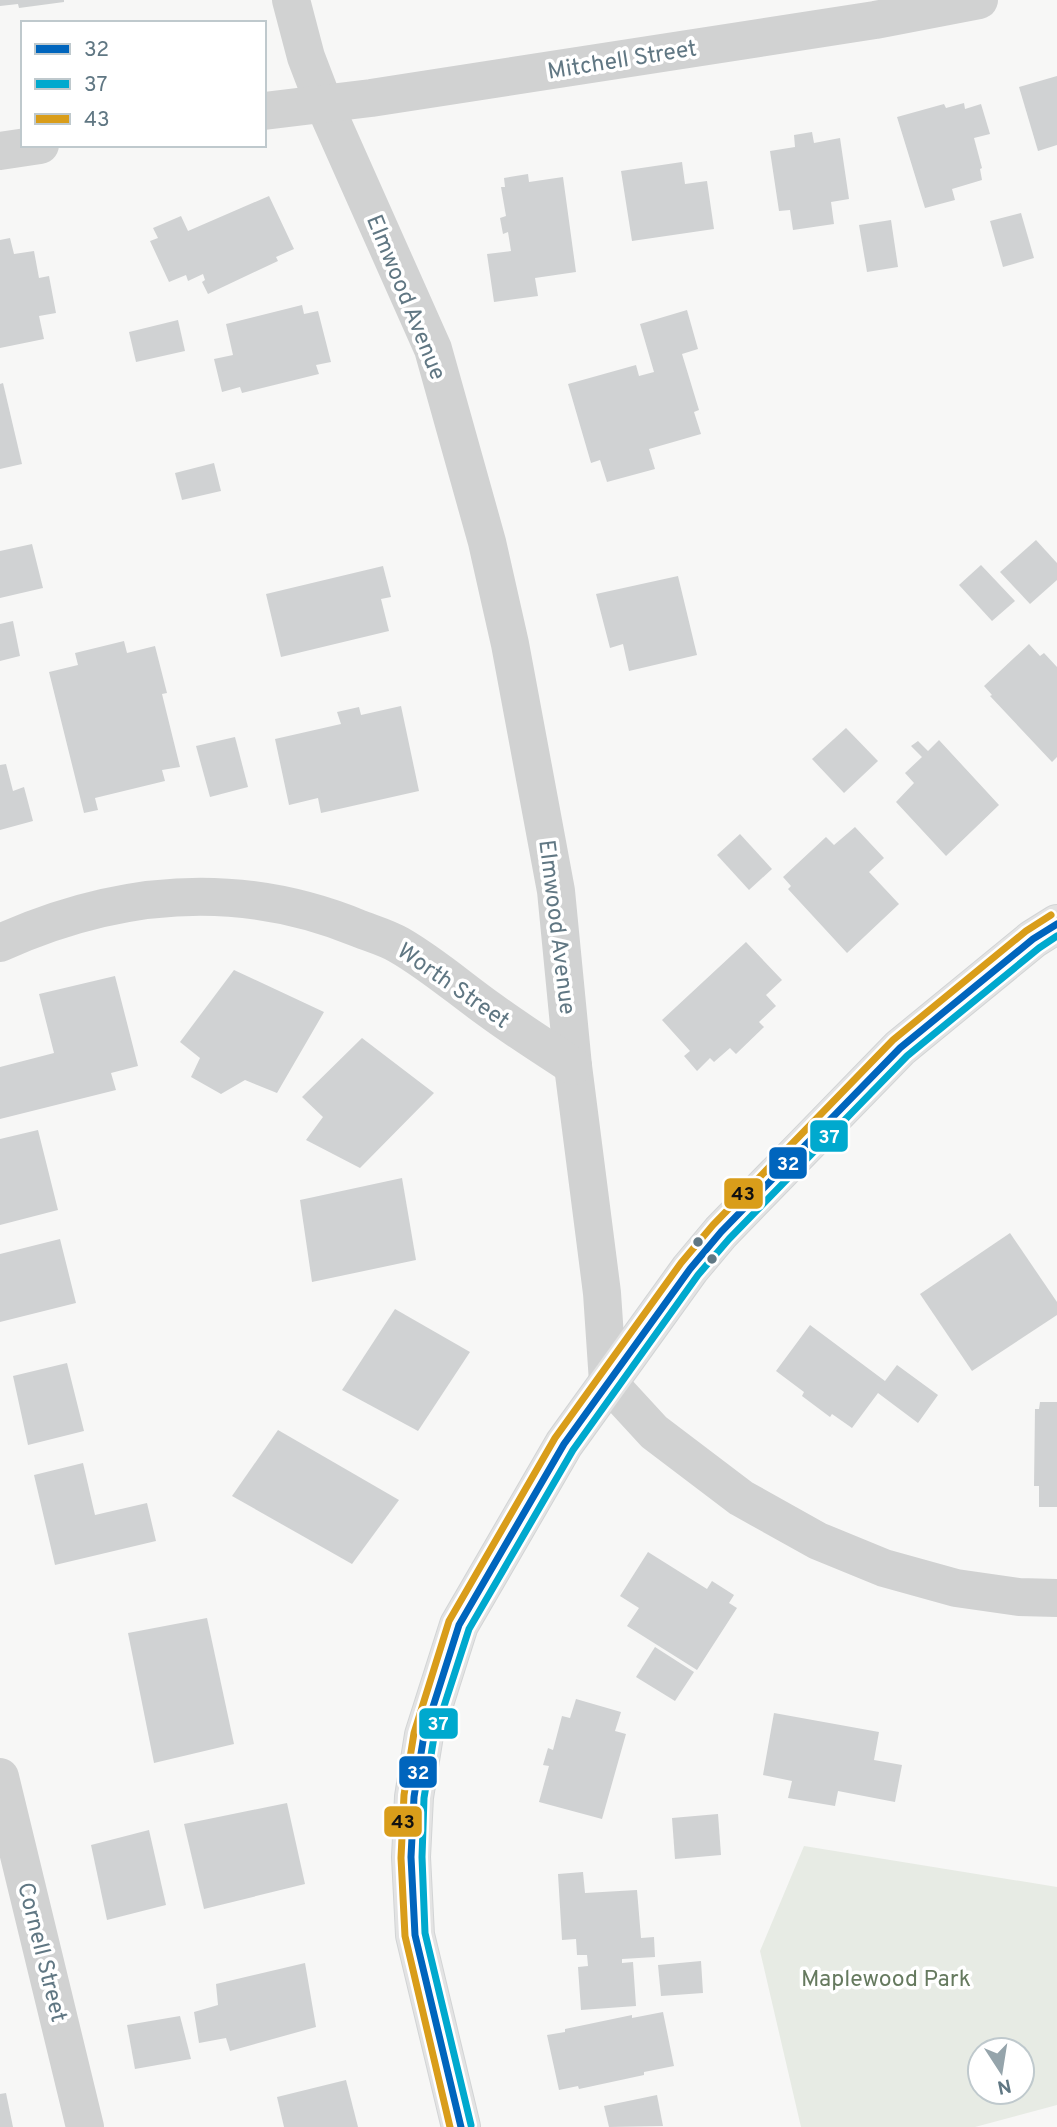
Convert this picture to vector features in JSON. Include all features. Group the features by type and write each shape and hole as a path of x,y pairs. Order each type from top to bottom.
{"main road":[{"path":"461,2127 415,1935 411,1857 414,1797 424,1735 459,1625 564,1444 690,1269 722,1232 900,1048 1033,940 1057,924"}],"street":[{"name":"Elmwood Avenue","path":"290,0 306,57 324,104 433,349 487,541 510,644 556,891 573,1066 602,1293 608,1382"},
{"name":"Mitchell Street","path":"266,111 875,20 979,0"},
{"path":"0,151 27,147"},
{"name":"Worth Street","path":"0,943 65,917 121,903 177,895 240,898 298,907 397,944 441,971 489,1010 573,1066"},
{"path":"608,1382 654,1432 741,1498 818,1541 884,1568 956,1588 1018,1597 1057,1598"},
{"name":"Cornell Street","path":"1,1788 85,2127"}],"green space":[{"name":"Maplewood Park","path":"804,1846 1057,1887 1057,2105 975,2127 801,2127 760,1951"}],"building":[{"path":"0,0 64,2 19,8 18,4 0,6"},
{"path":"1057,76 1057,145 1038,151 1019,87"},
{"path":"964,103 965,109 981,104 990,134 974,138 982,168 982,180 952,189 955,200 925,208 897,117 944,104 946,108"},
{"path":"812,132 814,143 840,138 849,199 831,202 834,224 793,230 790,210 779,211 770,151 795,147 794,135"},
{"path":"682,162 685,184 707,181 714,229 632,241 621,171"},
{"path":"528,174 529,182 563,177 576,272 535,278 538,296 494,302 487,254 511,251 508,232 503,234 500,218 506,216 501,187 505,187 504,178"},
{"path":"269,196 294,249 276,257 278,261 208,294 202,282 205,280 203,274 188,281 186,275 169,282 150,241 158,238 153,228 181,216 188,231"},
{"path":"1021,213 1034,258 1003,267 990,221"},
{"path":"891,220 898,267 867,272 859,225"},
{"path":"10,238 14,254 34,251 39,278 49,276 56,313 39,316 44,339 0,348 0,240"},
{"path":"302,305 304,314 318,311 331,362 316,365 319,374 242,393 240,387 222,392 214,359 233,355 226,324"},
{"path":"687,310 698,349 682,354 699,410 694,412 701,434 649,449 655,469 607,482 600,460 591,463 568,384 636,365 639,376 654,372 640,324"},
{"path":"178,320 185,351 136,362 129,332"},
{"path":"3,383 22,464 0,469 0,384"},
{"path":"214,463 221,491 182,500 175,473"},
{"path":"1036,540 1057,563 1057,580 1030,604 1000,572"},
{"path":"32,544 43,588 0,598 0,551"},
{"path":"981,565 1015,601 992,621 959,585"},
{"path":"383,566 391,597 381,599 389,631 281,657 266,594"},
{"path":"678,576 697,655 629,671 623,644 610,648 596,594"},
{"path":"13,621 20,656 0,661 0,624"},
{"path":"124,641 127,653 155,646 167,693 162,694 180,767 162,770 165,781 95,798 98,810 84,813 49,672 78,665 75,653"},
{"path":"1029,644 1040,656 1044,653 1057,667 1057,757 1052,762 990,696 992,695 984,686"},
{"path":"401,706 419,791 321,813 318,798 289,805 275,739 341,724 337,712 359,707 361,715"},
{"path":"846,728 878,761 844,793 812,759"},
{"path":"235,737 248,787 210,797 196,746"},
{"path":"939,740 999,805 946,856 896,802 914,783 905,773 922,757 911,746 918,741 928,751"},
{"path":"6,764 13,791 24,787 33,821 0,830 0,765"},
{"path":"855,827 884,858 869,872 899,904 847,953 788,889 791,886 783,877 826,837 834,845"},
{"path":"740,834 772,869 749,890 717,855"},
{"path":"746,942 782,980 766,995 776,1006 759,1022 764,1027 736,1054 730,1048 714,1062 710,1058 697,1071 684,1056 690,1051 662,1020"},
{"path":"234,970 324,1012 277,1093 245,1080 221,1094 191,1077 200,1058 180,1042"},
{"path":"115,976 138,1066 111,1073 116,1090 0,1119 0,1067 54,1053 39,994"},
{"path":"362,1038 434,1093 360,1168 306,1140 323,1117 302,1097"},
{"path":"38,1130 58,1210 0,1225 0,1139"},
{"path":"402,1178 416,1260 312,1282 300,1200"},
{"path":"1010,1233 1057,1302 1057,1315 972,1371 920,1294"},
{"path":"60,1239 76,1303 0,1322 0,1254"},
{"path":"395,1309 470,1352 418,1431 342,1390"},
{"path":"810,1325 885,1381 897,1365 938,1395 918,1423 878,1393 852,1428 832,1414 830,1417 802,1396 804,1392 776,1371"},
{"path":"67,1363 84,1431 28,1445 13,1376"},
{"path":"1040,1402 1057,1402 1057,1507 1039,1507 1039,1486 1034,1486 1035,1409 1039,1409"},
{"path":"278,1430 399,1500 352,1564 232,1496"},
{"path":"83,1463 95,1515 147,1503 156,1541 55,1565 34,1475"},
{"path":"648,1552 707,1589 712,1581 734,1595 729,1603 737,1608 697,1670 627,1626 639,1608 620,1596"},
{"path":"207,1618 234,1744 154,1763 128,1633"},
{"path":"655,1647 694,1672 675,1701 636,1677"},
{"path":"576,1699 621,1712 615,1731 626,1734 602,1819 539,1802 549,1766 543,1765 548,1748 553,1750 562,1716 570,1718"},
{"path":"774,1713 879,1732 874,1760 902,1765 895,1802 838,1791 835,1806 788,1798 792,1781 763,1775"},
{"path":"287,1803 305,1884 204,1909 184,1824"},
{"path":"718,1814 721,1855 675,1859 672,1818"},
{"path":"149,1830 166,1905 107,1920 91,1845"},
{"path":"583,1872 585,1893 637,1890 641,1938 654,1937 655,1957 622,1959 622,1963 633,1962 636,2006 581,2010 578,1967 588,1966 587,1955 577,1955 576,1939 562,1940 558,1874"},
{"path":"701,1961 703,1993 661,1996 658,1965"},
{"path":"305,1963 316,2027 230,2051 226,2038 199,2043 194,2012 218,2005 216,1984"},
{"path":"663,2012 674,2066 579,2089 578,2086 559,2090 547,2035 632,2015 632,2018"},
{"path":"180,2016 191,2059 135,2069 127,2025"},
{"path":"346,2080 358,2127 284,2127 277,2097"},
{"path":"6,2093 13,2127 0,2127 0,2094"},
{"path":"657,2095 663,2126 609,2127 604,2106"}],"transit line":[{"name":"43","path":"450,2127 405,1936 401,1858 404,1795 414,1733 449,1621 555,1438 681,1263 713,1225 893,1040 1026,931 1051,915"},
{"name":"32","path":"461,2127 415,1935 411,1857 414,1797 424,1735 459,1625 564,1444 690,1269 721,1232 900,1048 1033,939 1057,924"},
{"name":"37","path":"471,2125 425,1933 422,1857 424,1798 434,1737 469,1629 573,1450 698,1275 729,1239 907,1056 1057,936"}]}
